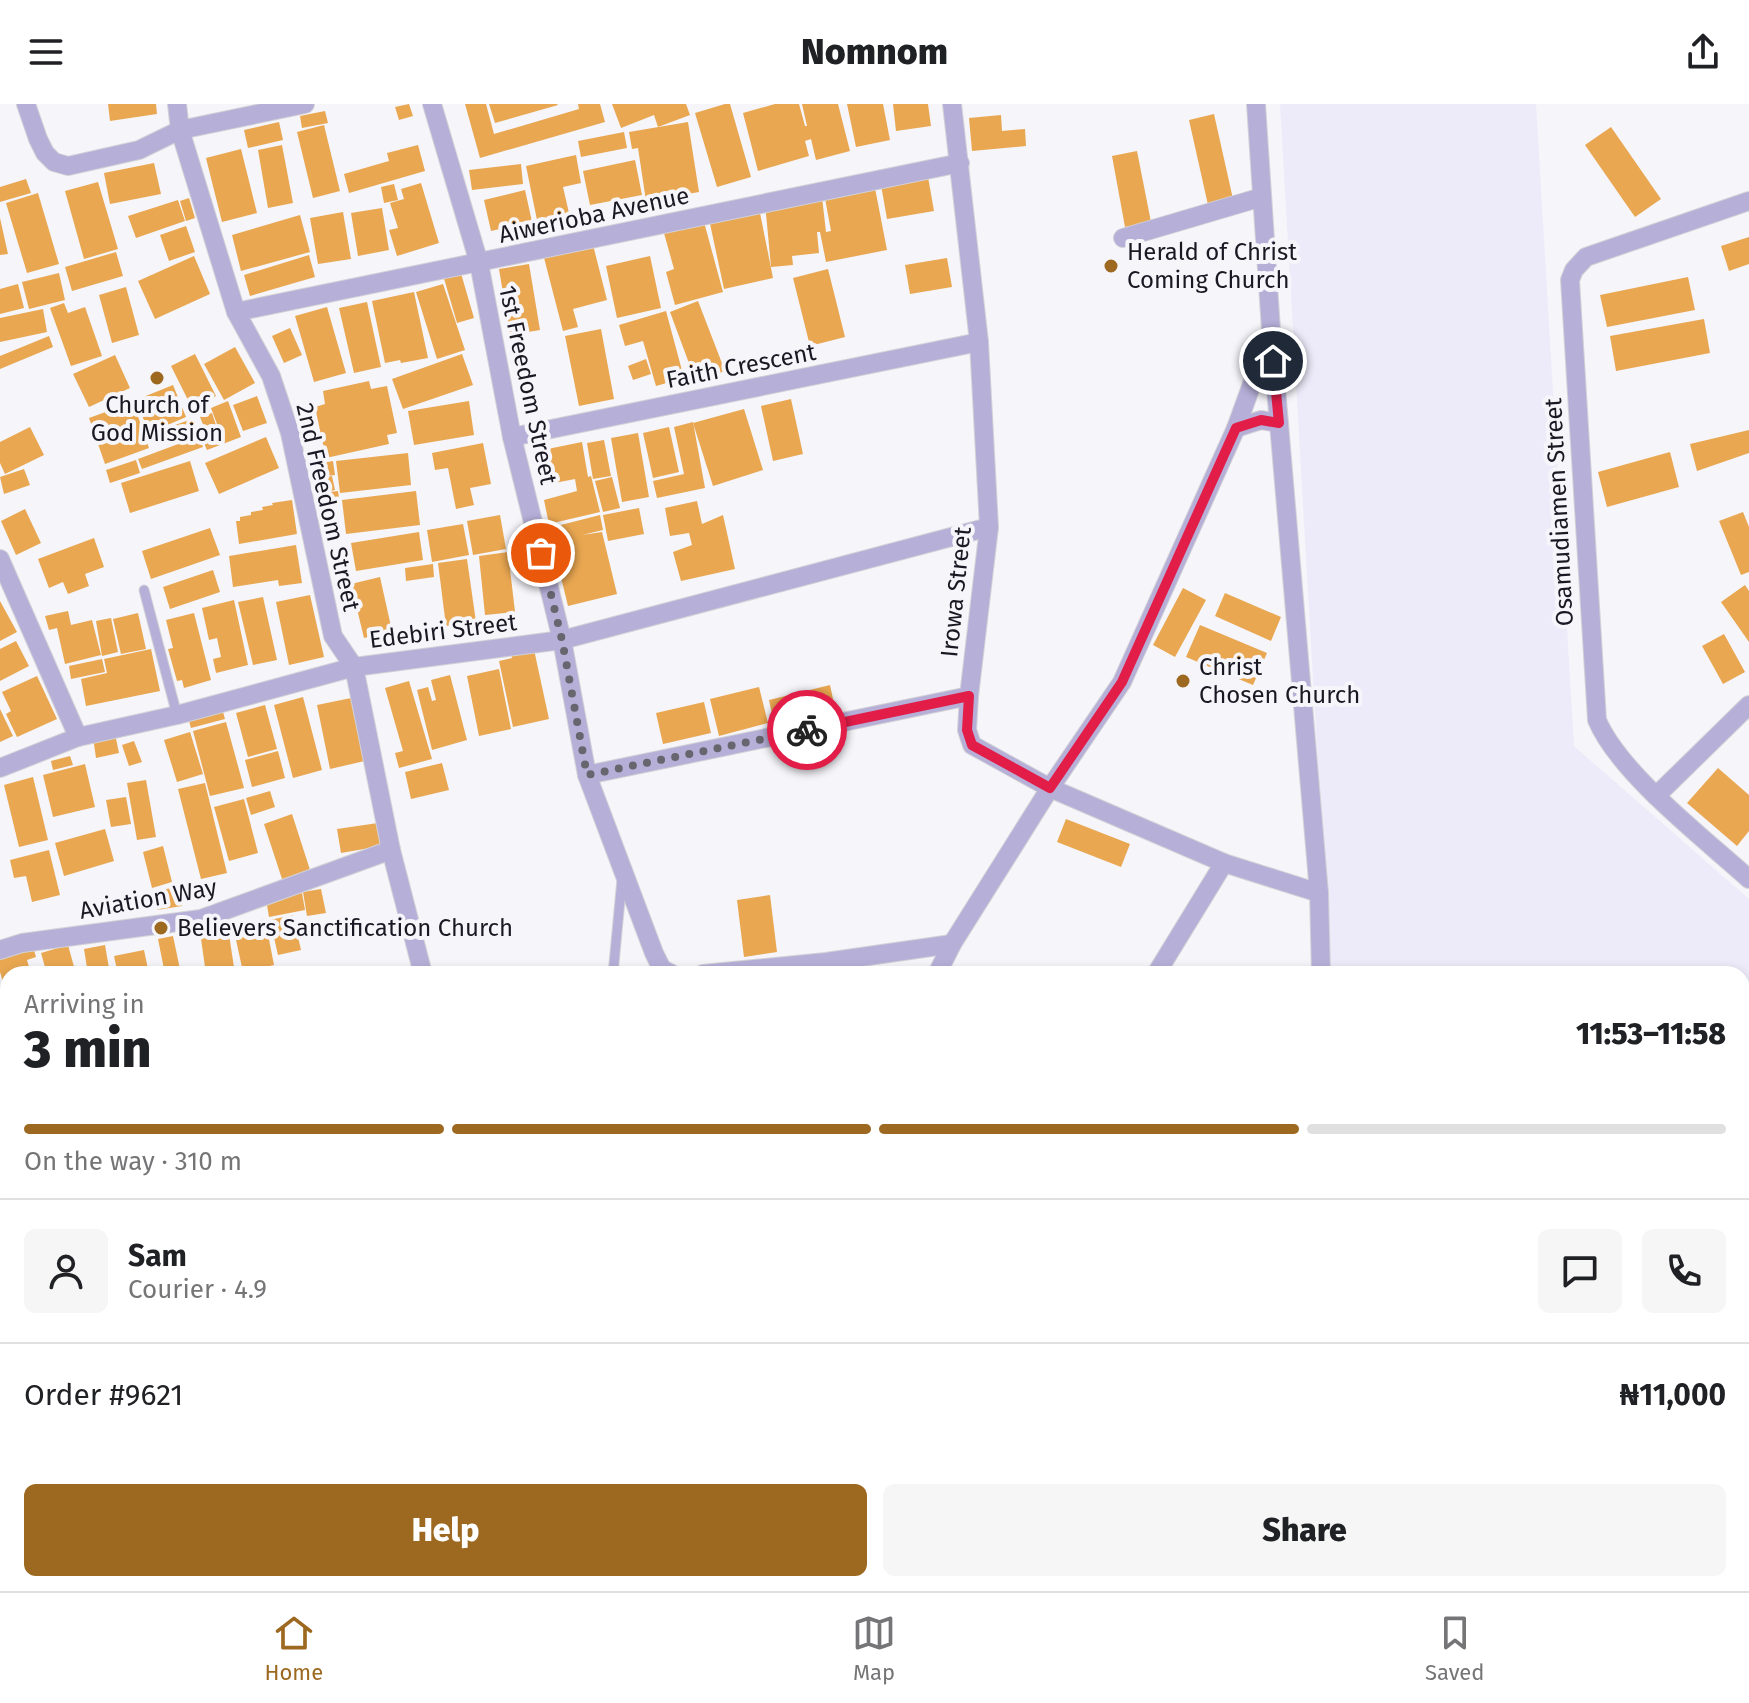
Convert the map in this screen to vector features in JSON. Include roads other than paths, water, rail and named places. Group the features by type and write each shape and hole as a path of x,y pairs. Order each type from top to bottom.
{"street":[{"path":"26,104 45,153 54,162 68,166 139,150 180,130 305,104"},
{"name":"2nd Freedom Street","path":"177,104 180,130 236,312 271,376 290,433 333,636 354,667 391,850 421,966"},
{"name":"1st Freedom Street","path":"432,104 479,263 512,437 562,640 587,775 660,966"},
{"name":"Irowa Street","path":"952,104 979,342 989,527 967,730 972,745 1050,788"},
{"path":"1256,104 1271,330 1319,893 1321,966"},
{"name":"Aiwerioba Avenue","path":"236,312 960,163"},
{"path":"1123,238 1262,197"},
{"name":"Osamudiamen Street","path":"1749,201 1586,257 1574,270 1570,280 1594,704 1604,738 1656,796 1749,879"},
{"path":"941,966 1050,788 1122,682 1236,428 1271,330"},
{"name":"Faith Crescent","path":"512,437 979,342"},
{"path":"1236,428 1261,420 1279,423"},
{"name":"Edebiri Street","path":"0,768 78,737 177,715 354,667 562,640 989,527"},
{"path":"0,559 78,737"},
{"path":"587,775 969,696"},
{"path":"1656,796 1749,705"},
{"path":"1050,788 1224,863 1319,893"},
{"name":"Aviation Way","path":"0,950 22,943 201,919 391,850"},
{"path":"1161,966 1224,863"},
{"path":"785,966 952,944"}],"lane":[{"path":"144,590 177,715"},
{"path":"614,966 623,871"}],"place":[{"name":"Herald of Christ Coming Church","path":"1111,266"},
{"name":"Church of God Mission","path":"157,378"},
{"name":"Christ Chosen Church","path":"1183,681"},
{"name":"Believers Sanctification Church","path":"161,928"}]}
